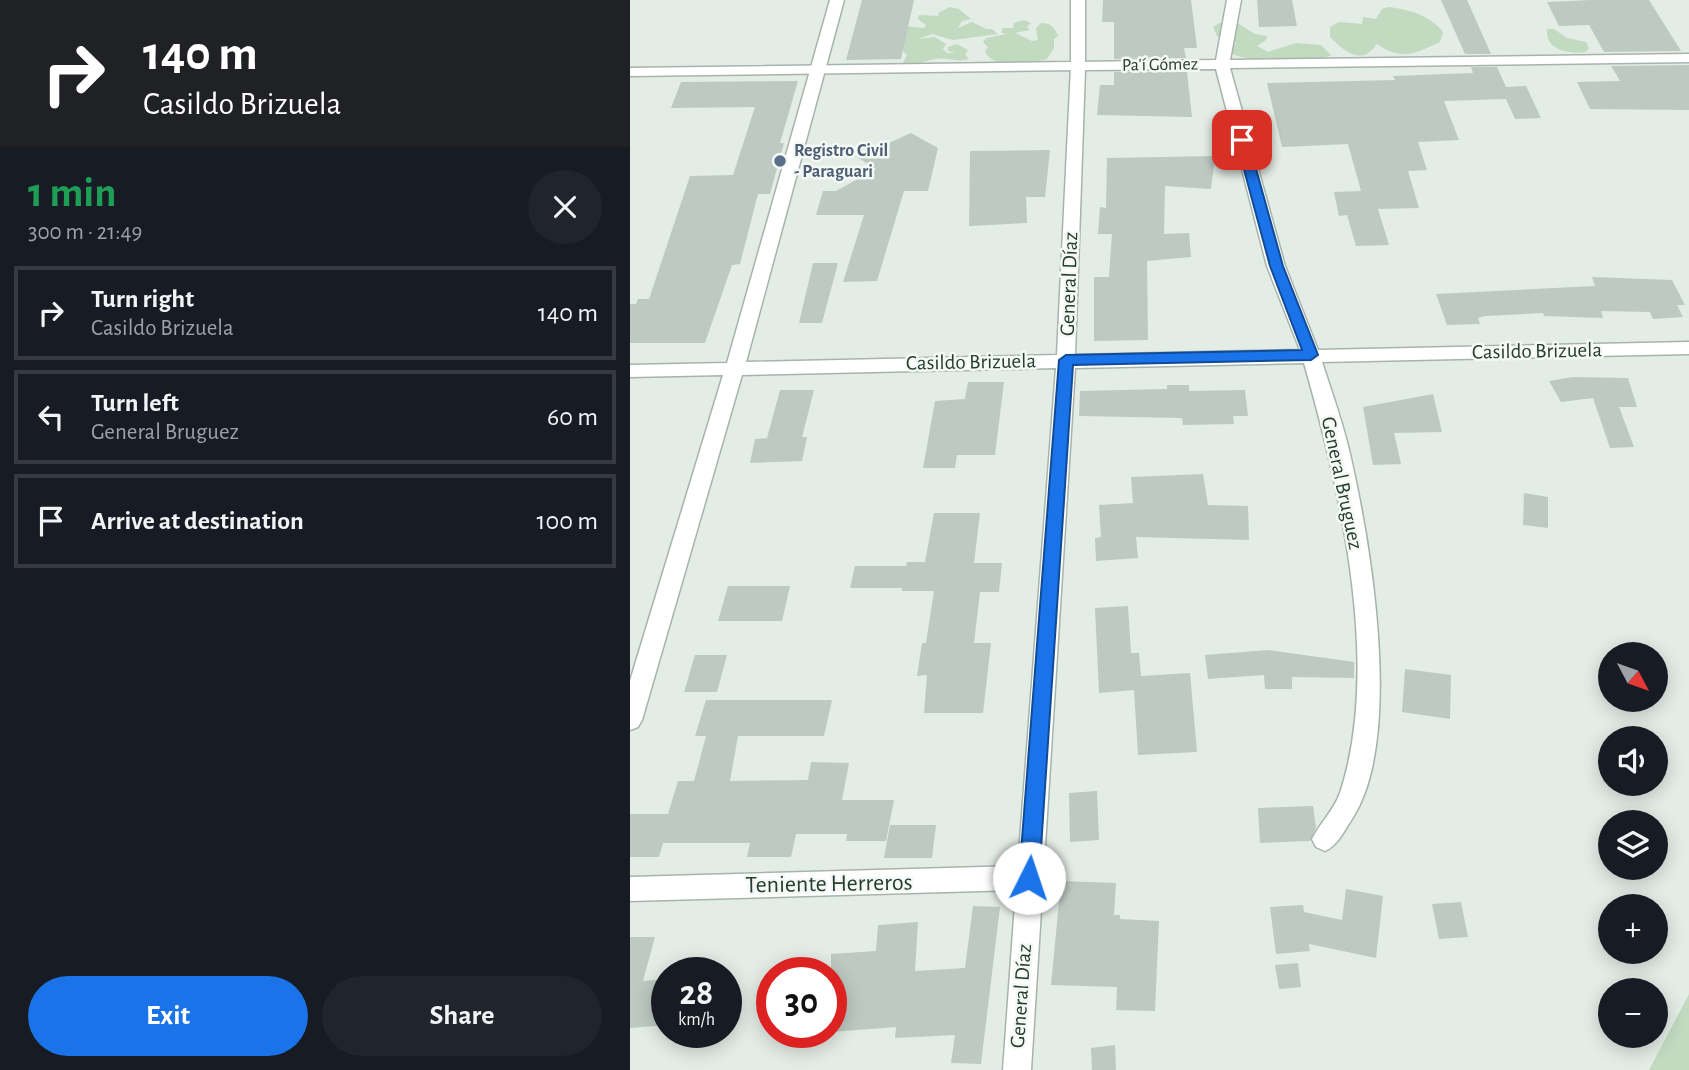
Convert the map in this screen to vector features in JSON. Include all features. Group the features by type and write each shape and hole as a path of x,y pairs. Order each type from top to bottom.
{"street":[{"path":"630,720 735,368 838,0"},
{"name":"General Díaz","path":"1017,1070 1066,360 1079,66 1078,0"},
{"name":"General Bruguez","path":"1234,0 1222,64 1276,266 1311,355 1340,453 1362,592 1369,656 1367,719 1358,771 1350,802 1325,839"},
{"name":"Pa'í Gómez","path":"630,72 1689,58"},
{"name":"Casildo Brizuela","path":"630,371 1689,348"},
{"name":"Teniente Herreros","path":"630,889 1029,878"}],"green space":[{"path":"950,7 959,9 971,19 962,21 958,28 972,22 998,34 953,40 932,34 918,39 935,37 946,44 943,49 947,53 956,53 948,51 948,47 957,44 968,50 965,55 969,59 936,59 916,65 903,63 907,55 903,51 904,26 924,28 926,25 918,19 919,15 939,16 938,13"},
{"path":"1389,7 1411,12 1438,26 1443,32 1440,42 1408,54 1394,53 1377,44 1368,53 1358,55 1347,51 1330,37 1330,27 1339,22 1362,24 1363,17 1376,19 1382,9"},
{"path":"1024,20 1031,23 1027,27 1030,30 1015,33 1032,41 1038,40 1036,28 1041,23 1050,25 1055,30 1058,36 1054,39 1054,48 1047,59 1012,64 989,57 985,51 988,47 983,42 986,38 1007,34 1002,33 1002,28 1013,28 1014,23"},
{"path":"1219,23 1239,24 1255,34 1267,36 1266,40 1257,46 1268,52 1296,43 1321,45 1331,55 1296,61 1237,56 1230,52 1236,42 1217,36 1213,27"},
{"path":"1547,29 1554,29 1567,38 1586,42 1589,48 1586,52 1560,50 1550,42"},
{"path":"1689,994 1689,1070 1649,1070 1661,1048 1668,1048 1668,1034"}],"building":[{"path":"862,0 914,0 901,59 846,60"},
{"path":"1103,0 1191,0 1197,48 1184,48 1186,58 1114,59 1114,22 1102,22"},
{"path":"1257,0 1292,0 1297,26 1259,27"},
{"path":"1441,0 1467,0 1491,54 1465,54"},
{"path":"1649,0 1681,51 1604,52 1589,25 1559,26 1547,2"},
{"path":"1689,65 1689,110 1590,109 1577,82 1620,81 1611,66"},
{"path":"1471,67 1497,67 1506,87 1526,86 1541,118 1515,119 1506,99 1444,101 1459,140 1418,142 1427,170 1408,171 1419,208 1378,209 1389,245 1356,246 1347,215 1339,216 1334,192 1361,191 1348,144 1282,147 1267,83 1395,80 1393,76 1473,73"},
{"path":"1114,72 1187,72 1192,117 1097,115 1100,85 1114,85"},
{"path":"798,81 780,143 784,143 770,194 758,194 740,264 732,265 705,343 630,343 630,304 636,304 638,299 649,299 690,176 733,175 755,107 671,108 681,82"},
{"path":"911,133 938,148 928,191 904,191 877,281 843,282 864,215 816,215 823,191 836,191 876,169 857,157"},
{"path":"1050,150 1045,197 1026,197 1027,223 969,226 970,151"},
{"path":"1215,156 1211,189 1165,186 1164,234 1189,233 1191,257 1147,261 1148,340 1094,341 1094,277 1109,277 1112,234 1098,234 1100,207 1106,208 1107,158"},
{"path":"813,263 838,263 822,323 799,323"},
{"path":"1592,277 1672,280 1685,305 1677,305 1683,317 1653,319 1650,312 1601,311 1603,318 1544,316 1543,313 1485,316 1478,318 1480,324 1447,325 1436,294 1595,286"},
{"path":"1573,377 1628,378 1637,407 1619,407 1634,447 1610,448 1593,398 1561,402 1549,381"},
{"path":"968,382 1004,382 995,455 957,455 955,468 923,468 935,401 965,399"},
{"path":"1167,385 1189,385 1189,391 1245,390 1248,416 1233,416 1234,424 1183,425 1182,418 1079,416 1080,391 1167,389"},
{"path":"780,390 814,390 802,437 807,437 802,461 750,463 755,439 767,438"},
{"path":"1433,394 1442,432 1394,433 1401,464 1373,465 1363,407"},
{"path":"1203,474 1208,505 1248,506 1249,540 1136,537 1138,558 1096,561 1095,538 1101,537 1099,505 1133,503 1131,477"},
{"path":"1524,493 1548,497 1548,528 1523,525"},
{"path":"934,513 980,513 974,563 1002,563 999,592 980,592 974,643 991,643 983,713 924,713 927,675 917,676 922,643 926,643 934,591 850,588 855,566 906,566 907,562 925,562"},
{"path":"728,586 790,586 782,621 718,621"},
{"path":"1128,606 1131,653 1139,653 1141,676 1190,673 1197,752 1138,755 1134,690 1099,693 1095,608"},
{"path":"1268,650 1354,662 1354,678 1292,677 1292,689 1265,689 1264,675 1208,679 1205,655"},
{"path":"695,655 727,655 717,692 684,692"},
{"path":"1405,669 1451,675 1450,719 1402,712"},
{"path":"706,700 832,700 824,736 738,736 730,781 808,780 811,762 849,763 842,800 894,800 886,841 846,841 847,834 796,834 791,857 747,857 750,843 663,843 659,857 630,857 630,814 668,814 678,781 694,781 706,736 695,736"},
{"path":"1097,791 1099,840 1070,842 1069,793"},
{"path":"1313,806 1316,828 1310,841 1260,843 1258,808"},
{"path":"890,825 936,825 932,858 884,858"},
{"path":"1061,881 1116,883 1114,915 1120,915 1120,919 1159,921 1155,1011 1116,1010 1117,987 1051,985"},
{"path":"1346,889 1383,896 1376,958 1309,944 1310,951 1276,954 1270,907 1303,905 1304,912 1342,920"},
{"path":"1461,902 1468,937 1439,939 1432,904"},
{"path":"973,906 1000,907 981,1064 951,1063 955,1035 895,1038 896,1027 847,1031 847,957 831,957 831,954 876,951 878,925 918,922 915,971 965,968"},
{"path":"630,937 655,937 643,981 651,980 651,1026 630,1028"},
{"path":"1298,963 1301,987 1279,989 1275,965"},
{"path":"1115,1045 1116,1070 1092,1070 1091,1048"}],"place":[{"name":"Registro Civil - Paraguari","path":"780,161"}],"route":[{"path":"1029,878 1066,360 1311,355 1276,266 1242,140"}]}
